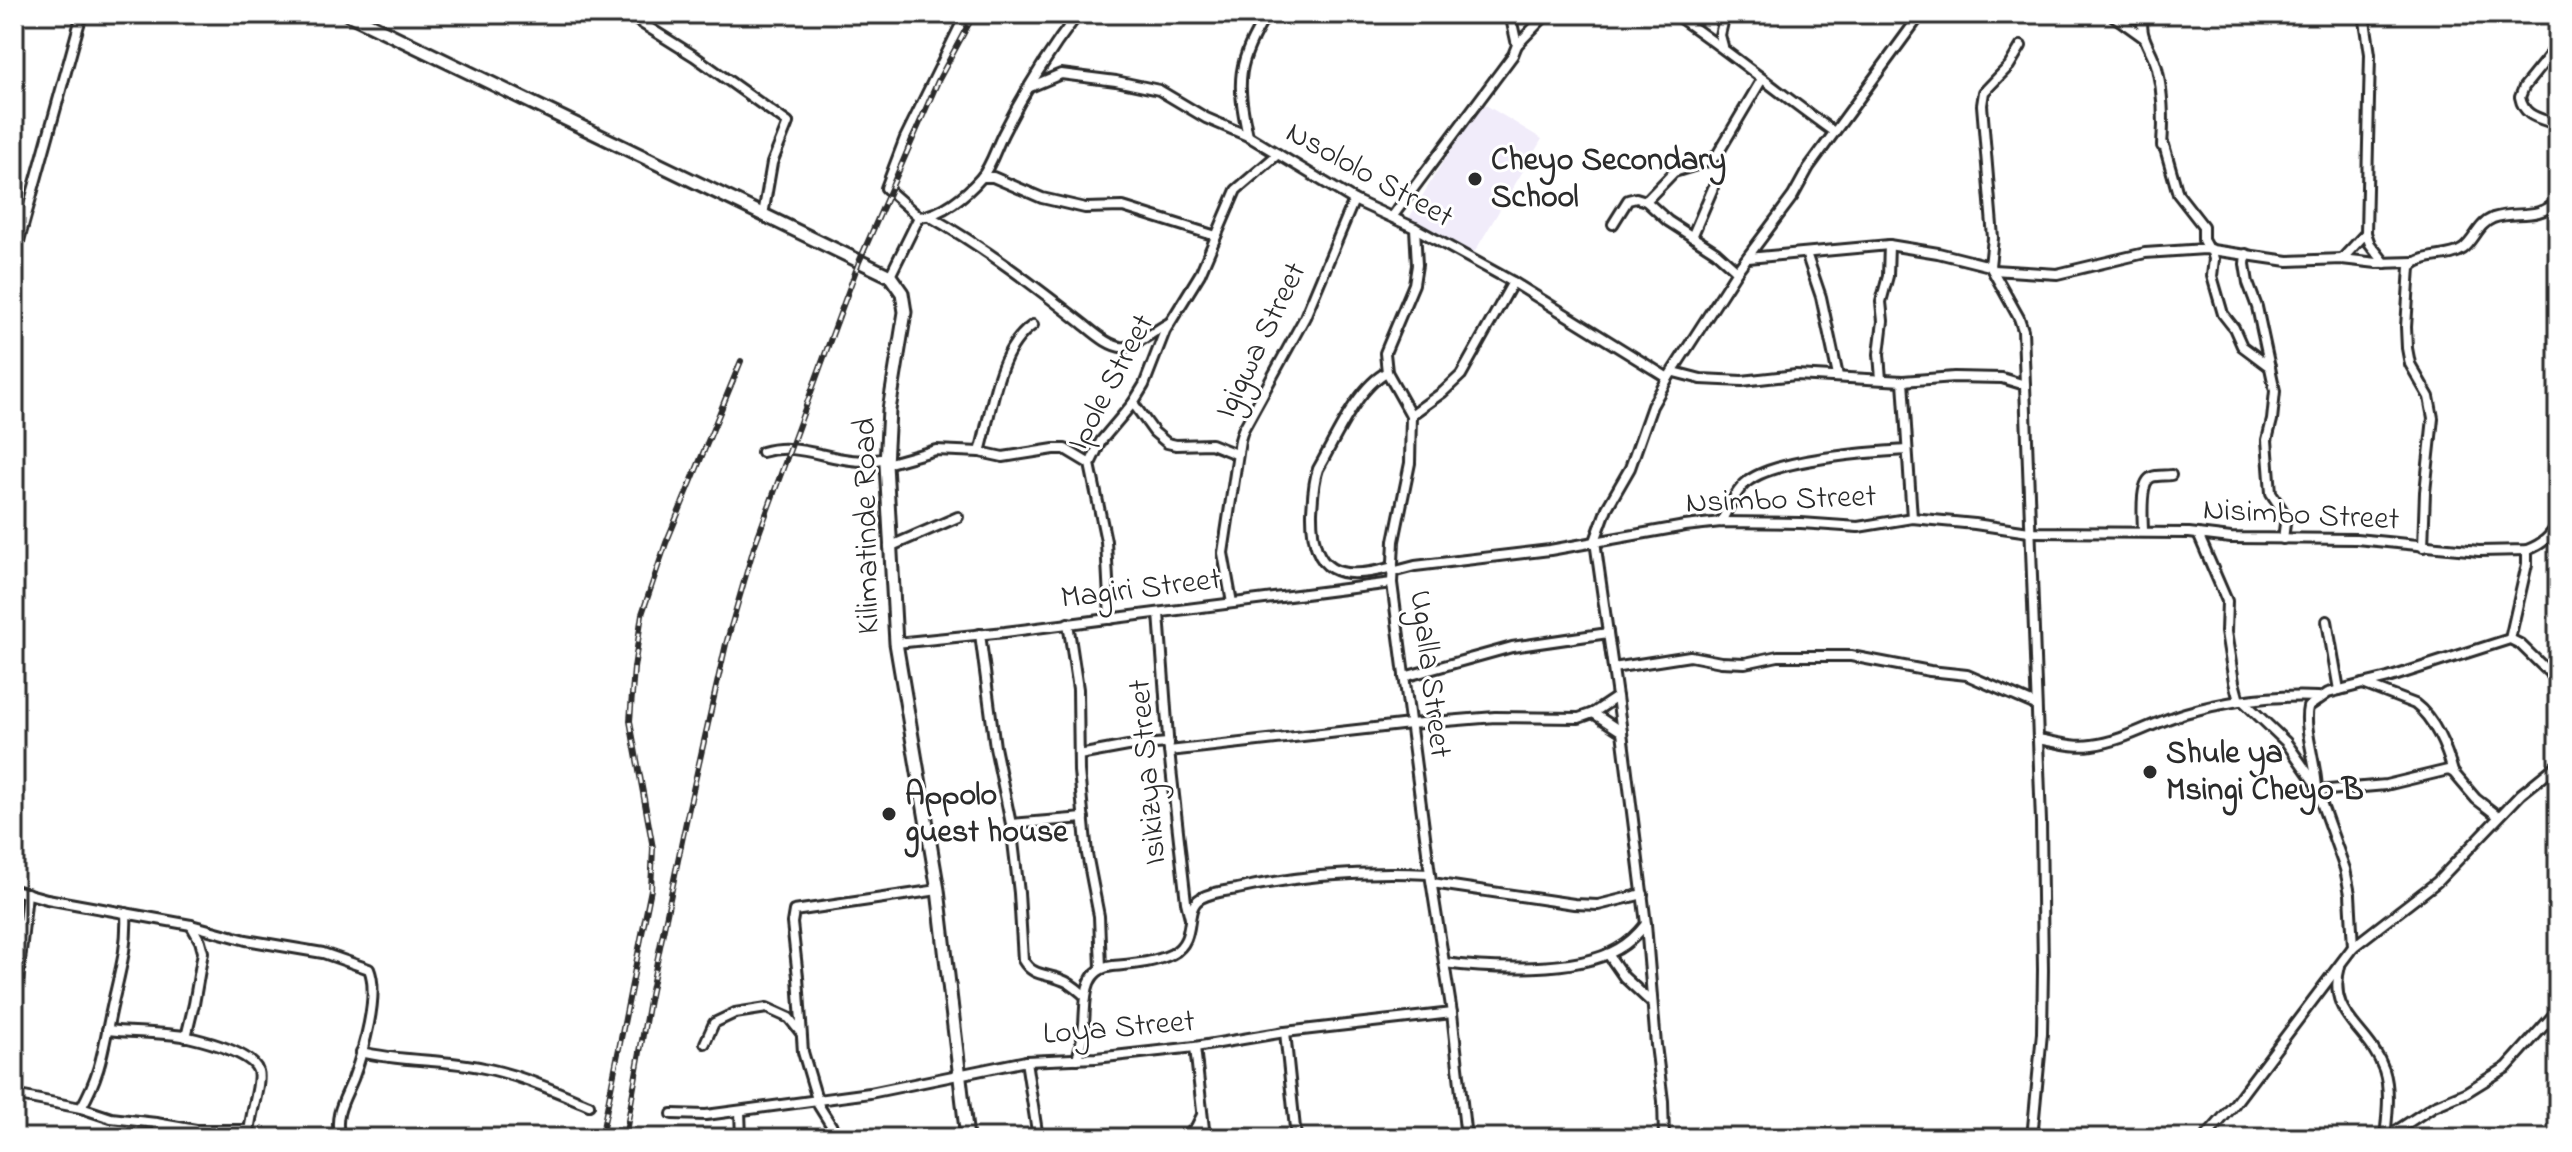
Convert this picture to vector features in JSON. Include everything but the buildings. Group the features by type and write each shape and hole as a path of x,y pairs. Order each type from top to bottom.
{"main road":[{"path":"348,14 890,276"},
{"name":"Kilimatinde Road","path":"890,276 902,293 905,312 889,410 886,461 896,643 938,890 967,1138"}],"street":[{"path":"14,259 82,14"},
{"path":"627,14 694,56 788,123 772,163 763,215"},
{"path":"890,276 924,216 957,200 982,177 1044,61 1078,14"},
{"path":"1248,136 1240,71 1252,38 1267,14"},
{"path":"1510,14 1517,45"},
{"path":"1392,217 1504,69 1517,45 1547,14"},
{"path":"1674,14 1723,47 1834,132"},
{"path":"1723,47 1720,35 1725,14"},
{"path":"1664,1138 1643,894 1595,541 1607,508 1630,468 1652,406 1671,375 1737,271 1793,196 1809,167 1921,14"},
{"path":"2111,14 2143,38"},
{"path":"2144,14 2141,25 2143,38 2157,67 2163,146 2178,194 2203,226 2203,240 2214,259 2212,276 2223,314 2242,346 2270,367"},
{"path":"2364,14 2370,54 2366,233 2370,244 2385,263"},
{"path":"963,17 905,138 886,188 924,216 973,241 1004,262 1097,335 1116,346 1125,347 1170,322"},
{"path":"2558,45 2524,87 2520,97 2527,112 2558,125"},
{"path":"2021,46 2009,66 1984,92 1982,105 1993,238 1991,268 2023,330 2038,739 2043,986 2032,1138"},
{"name":"Nsololo Street","path":"1030,87 1061,74 1159,90 1206,118 1248,136 1354,200 1415,228 1513,282 1671,375"},
{"path":"1646,201 1674,172 1709,161 1717,155 1762,79"},
{"name":"Ipole Street","path":"1110,619 1106,541 1090,464 1101,441 1144,385 1157,349 1200,274 1236,190 1278,154"},
{"path":"982,177 993,177 1042,198 1085,208 1123,207 1216,236"},
{"path":"1692,237 1713,188"},
{"path":"1613,224 1632,197 1646,201 1668,221 1716,252 1737,271"},
{"name":"Igigwa Street","path":"1232,603 1223,553 1236,454 1243,430 1305,317 1354,200"},
{"path":"1748,258 1889,245 1938,253 1991,268 2057,274 2145,253 2209,249 2288,261 2342,259 2415,262 2460,251 2489,220 2504,215 2524,216 2544,211 2558,201"},
{"path":"1415,228 1417,265 1414,284 1385,353 1387,372 1411,415 1461,375 1513,282"},
{"path":"2342,259 2366,233"},
{"path":"1881,379 1881,302 1888,276 1889,245"},
{"path":"1806,253 1821,297 1838,376"},
{"path":"2246,254 2248,283 2257,307 2275,391 2267,440 2271,493 2286,516 2283,539"},
{"path":"2415,262 2410,267 2409,275 2407,348 2410,364 2429,397 2433,418 2423,547"},
{"path":"980,452 999,376 1016,340 1033,325"},
{"name":"Nsimbo Street","path":"1387,372 1366,388 1314,480 1312,532 1318,553 1333,570 1340,573 1360,575 1550,550 1721,522 1867,527 1912,518 2029,532"},
{"path":"1671,375 1742,381 1796,375 1903,381 2002,378 2025,385"},
{"path":"1903,381 1912,518"},
{"path":"1133,403 1154,432 1167,443 1211,444 1236,454"},
{"name":"Ugalla Street","path":"1411,415 1410,463 1398,515 1392,583 1452,1013 1466,1138"},
{"path":"762,452 792,448 853,462 886,461 936,450 980,452 1003,457 1065,449 1090,464"},
{"path":"1721,522 1745,483 1759,474 1844,456 1907,450"},
{"path":"2143,532 2145,483 2153,476 2171,475"},
{"path":"889,547 958,517"},
{"path":"2545,542 2558,523"},
{"name":"Nisimbo Street","path":"2029,532 2143,532 2356,539 2479,551 2527,550 2558,540"},
{"path":"2198,534 2227,601 2227,642 2241,701 2286,742 2317,789"},
{"path":"2510,639 2527,564 2527,550"},
{"name":"Magiri Street","path":"896,643 1392,583"},
{"name":"Isikizya Street","path":"1159,613 1169,747 1191,925"},
{"path":"2327,621 2339,690"},
{"path":"1068,623 1078,689 1084,818 1087,854 1099,916 1101,968 1084,995 1084,1025 1077,1059"},
{"path":"1404,677 1536,642 1608,633"},
{"path":"980,634 995,747 1011,824 1023,960 1028,969 1065,981 1084,995"},
{"path":"2038,739 2090,746 2186,713 2241,701 2319,697 2510,639 2520,644 2558,681"},
{"path":"1613,668 1690,656 1745,663 1778,656 1851,656 1967,675 2036,705"},
{"path":"2363,684 2422,709 2449,758 2453,772 2476,799 2498,816"},
{"path":"1079,755 1128,746 1169,747 1495,717 1579,718 1617,697"},
{"path":"2319,697 2308,707 2307,713 2317,789 2345,869 2350,894 2353,947"},
{"path":"1593,713 1622,732"},
{"path":"2205,1138 2233,1106 2353,947 2437,882 2498,816 2557,767"},
{"path":"2317,789 2386,785 2448,770 2453,772"},
{"path":"1011,824 1084,818"},
{"path":"1101,968 1147,963 1172,953 1188,939 1193,906 1201,898 1262,883 1381,872 1431,879 1484,892 1511,893 1574,904 1598,905 1643,894"},
{"path":"14,890 47,899 191,925 246,940 338,956 369,969 374,989 355,1076 338,1117 340,1138"},
{"path":"839,1138 819,1106 803,1052 792,923 794,911 938,890"},
{"path":"14,1021 27,893"},
{"path":"81,1108 95,1083 126,948 126,913"},
{"path":"1444,963 1511,968 1568,963 1608,954 1627,944 1646,924"},
{"path":"186,1037 203,952 191,925"},
{"path":"1608,954 1624,977 1652,1003"},
{"path":"2341,962 2337,980 2340,1006 2371,1046 2384,1070 2387,1092 2385,1138 2434,1106 2465,1093 2507,1067 2558,1010"},
{"path":"705,1043 714,1023 735,1013 767,1008 789,1018 802,1034"},
{"name":"Loya Street","path":"672,1114 689,1116 740,1111 870,1093 1026,1061 1195,1047 1285,1032 1452,1013"},
{"path":"14,1095 81,1108 111,1118 249,1134 260,1074 245,1056 186,1037 107,1030"},
{"path":"1285,1032 1296,1138"},
{"path":"1195,1047 1205,1138"},
{"path":"361,1052 391,1059 485,1068 589,1105"},
{"path":"1026,1061 1038,1138"},
{"path":"740,1111 741,1138"},
{"path":"1185,1138 1196,1127 1202,1114"},
{"path":"156,1123 162,1138"}],"shaded area":[{"name":"Cheyo Secondary School","path":"1479,101 1542,139 1471,258 1408,220"}],"railway":[{"path":"625,1138 649,1000 688,812 726,644 754,547 859,262 938,81 974,14"},
{"path":"601,1138 651,889 653,848 630,721 642,614 666,543 741,361"}],"place":[{"name":"Cheyo Secondary School","path":"1475,179"},
{"name":"Shule ya Msingi Cheyo B","path":"2150,772"},
{"name":"Appolo guest house","path":"889,814"}]}
